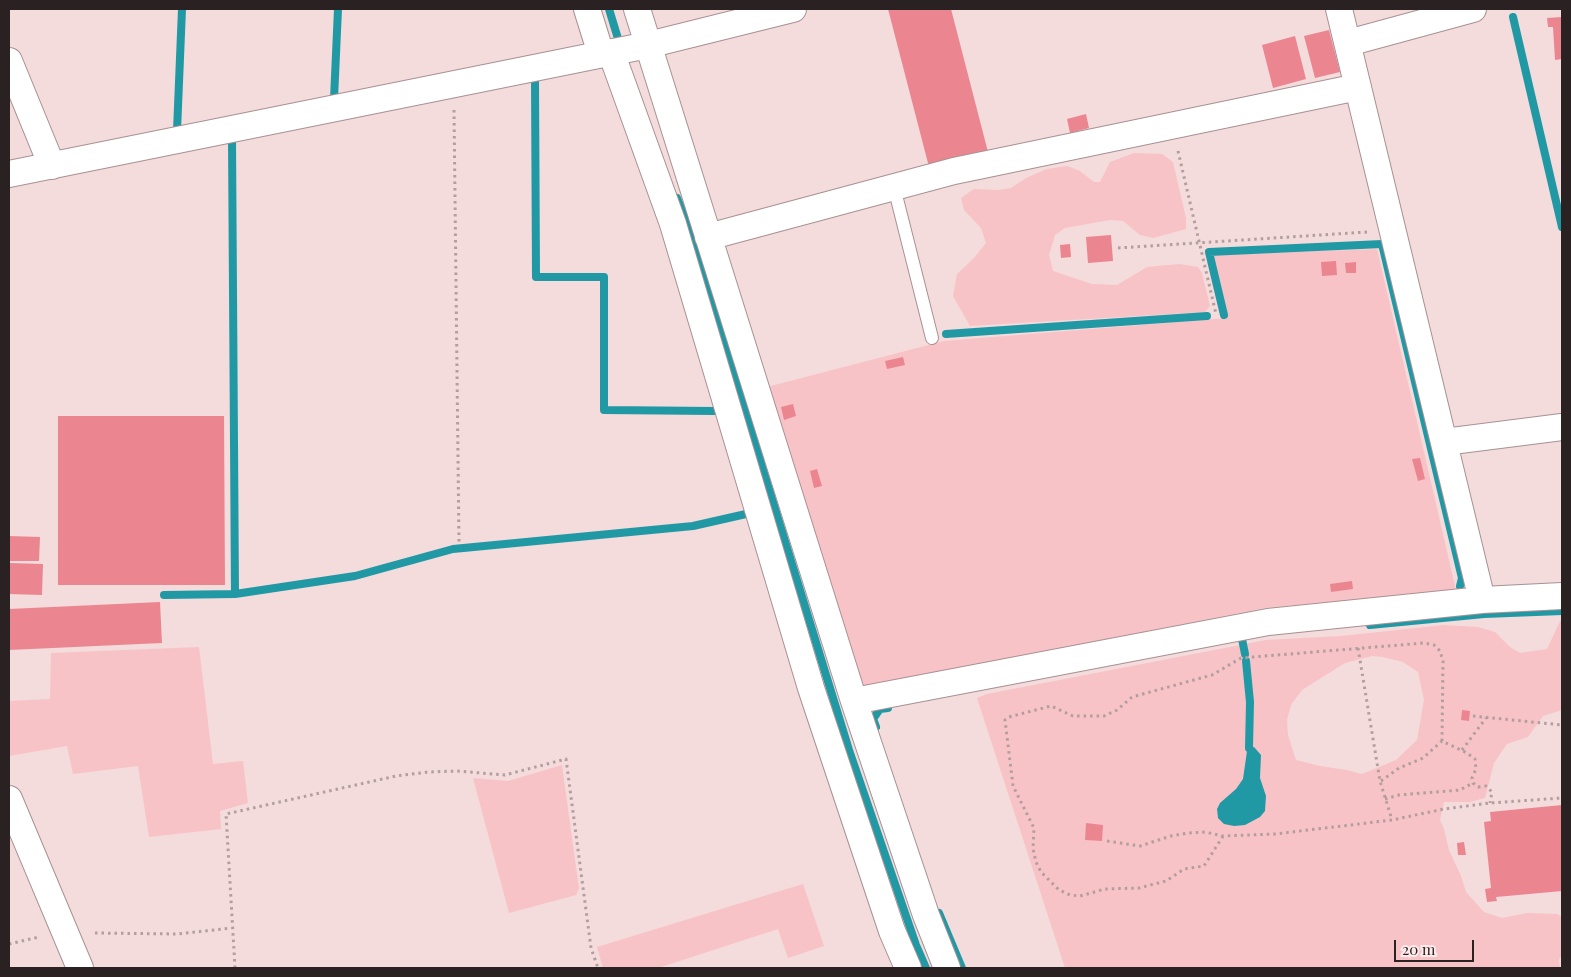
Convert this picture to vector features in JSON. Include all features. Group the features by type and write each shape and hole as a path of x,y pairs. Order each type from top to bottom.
{"street":[{"path":"587,9 673,224 811,688 892,931 908,968"},
{"path":"637,9 854,701 926,915 947,968"},
{"path":"9,174 648,45 794,9"},
{"path":"1340,9 1482,600"},
{"path":"1348,43 1473,9"},
{"path":"9,61 52,166"},
{"path":"708,237 954,171 1358,87"},
{"path":"1444,442 1562,428"},
{"path":"854,701 1268,622 1482,600 1562,596"},
{"path":"9,799 80,968"}],"lane":[{"path":"894,187 932,338"}],"path":[{"path":"453,84 459,544"},
{"path":"1172,126 1216,314"},
{"path":"1118,248 1393,231"},
{"path":"1223,836 1204,866 1184,869 1166,881 1139,888 1105,889 1080,896 1070,895 1059,890 1041,872 1036,862 1033,849 1034,828 1013,786 1005,720 1009,717 1051,706 1073,716 1104,716 1117,710 1132,697 1212,675 1241,658 1424,643 1434,644 1440,651 1443,661 1442,741 1424,758 1398,768 1380,781"},
{"path":"1358,648 1380,781 1392,820"},
{"path":"1473,716 1562,725"},
{"path":"1462,750 1486,718"},
{"path":"1442,741 1462,750 1475,759 1476,769 1472,778 1473,783"},
{"path":"235,968 231,928 226,814 396,776 457,771 505,775 566,759 591,948 598,968"},
{"path":"1385,798 1460,790 1473,783"},
{"path":"1473,783 1478,786 1486,786 1492,792 1490,803"},
{"path":"1107,841 1140,846 1188,833 1205,832 1223,836 1275,834 1392,820 1444,809 1490,803 1562,798"},
{"path":"65,932 178,934 231,928"}],"shaded area":[{"path":"1134,153 1162,154 1173,162 1186,218 1186,229 1153,238 1140,235 1123,221 1110,220 1065,228 1055,235 1049,255 1053,271 1092,284 1117,285 1147,267 1180,264 1198,267 1202,273 1210,306 1205,312 970,326 953,296 957,274 986,243 981,228 964,210 961,198 974,189 999,190 1011,188 1026,178 1047,169 1067,166 1080,171 1094,182 1100,182 1110,162"},
{"path":"1377,249 1456,590 1265,608 862,687 767,387 944,341 1227,318 1212,255"},
{"path":"1560,621 1562,621 1562,710 1543,716 1528,737 1507,744 1494,763 1485,798 1470,802 1444,802 1440,820 1449,850 1466,892 1484,912 1502,918 1527,913 1557,914 1562,917 1562,956 1559,959 1560,968 1065,968 977,698 987,694 1266,640 1341,636 1444,625 1478,627 1495,632 1510,647 1520,653 1547,649","holes":["1372,656 1403,662 1418,672 1424,700 1417,740 1396,760 1362,774 1296,760 1288,735 1287,720 1291,705 1302,690 1345,663"]},
{"path":"199,647 213,764 243,761 248,803 220,811 221,829 149,837 138,766 73,774 67,746 9,756 9,701 50,699 51,653"},
{"path":"562,765 579,889 576,895 509,913 473,778 508,781"},
{"path":"803,884 824,946 788,958 778,929 658,968 603,968 597,947"}],"water":[{"path":"1254,747 1261,755 1260,778 1266,796 1265,811 1260,817 1245,825 1234,826 1224,824 1218,818 1217,809 1220,803 1236,789 1243,779 1247,751 1249,748"}],"building":[{"path":"888,9 951,9 988,152 929,167"},
{"path":"1562,17 1562,59 1555,60 1553,27 1548,27 1547,18"},
{"path":"1329,30 1340,72 1315,78 1304,36"},
{"path":"1295,36 1306,79 1273,88 1262,45"},
{"path":"1086,114 1089,128 1070,133 1067,119"},
{"path":"1111,235 1113,261 1088,263 1086,237"},
{"path":"1070,244 1071,257 1061,258 1060,245"},
{"path":"1336,261 1337,275 1322,276 1321,262"},
{"path":"1356,262 1356,273 1346,273 1345,263"},
{"path":"903,357 905,365 887,369 885,361"},
{"path":"793,404 796,416 784,420 781,407"},
{"path":"58,416 224,416 225,585 58,585"},
{"path":"1420,458 1425,479 1418,481 1412,459"},
{"path":"817,469 822,486 814,488 810,471"},
{"path":"9,536 40,537 39,561 9,561"},
{"path":"9,563 43,564 42,595 9,594"},
{"path":"1352,581 1353,589 1331,592 1330,584"},
{"path":"160,602 162,643 9,650 9,609"},
{"path":"1462,710 1470,711 1469,721 1461,720"},
{"path":"1562,805 1562,891 1496,897 1497,901 1487,902 1485,889 1491,888 1484,822 1491,821 1490,812"},
{"path":"1086,823 1103,825 1102,841 1085,840"},
{"path":"1464,842 1466,855 1458,855 1457,843"}],"waterway":[{"path":"177,131 182,9"},
{"path":"334,99 338,9"},
{"path":"609,9 619,42"},
{"path":"1513,17 1562,227"},
{"path":"535,80 536,277 604,277 604,410 714,411"},
{"path":"232,140 235,594"},
{"path":"677,198 688,225 849,750 916,945 926,968"},
{"path":"1224,315 1209,252 1382,244 1462,578 1460,586"},
{"path":"946,334 1207,316"},
{"path":"164,595 235,594 355,576 453,549 693,526 746,514"},
{"path":"1370,625 1484,614 1562,611"},
{"path":"1242,639 1245,654"},
{"path":"1246,661 1250,702 1249,748"},
{"path":"876,727 873,719 880,709 888,708"},
{"path":"939,913 962,968"}]}
